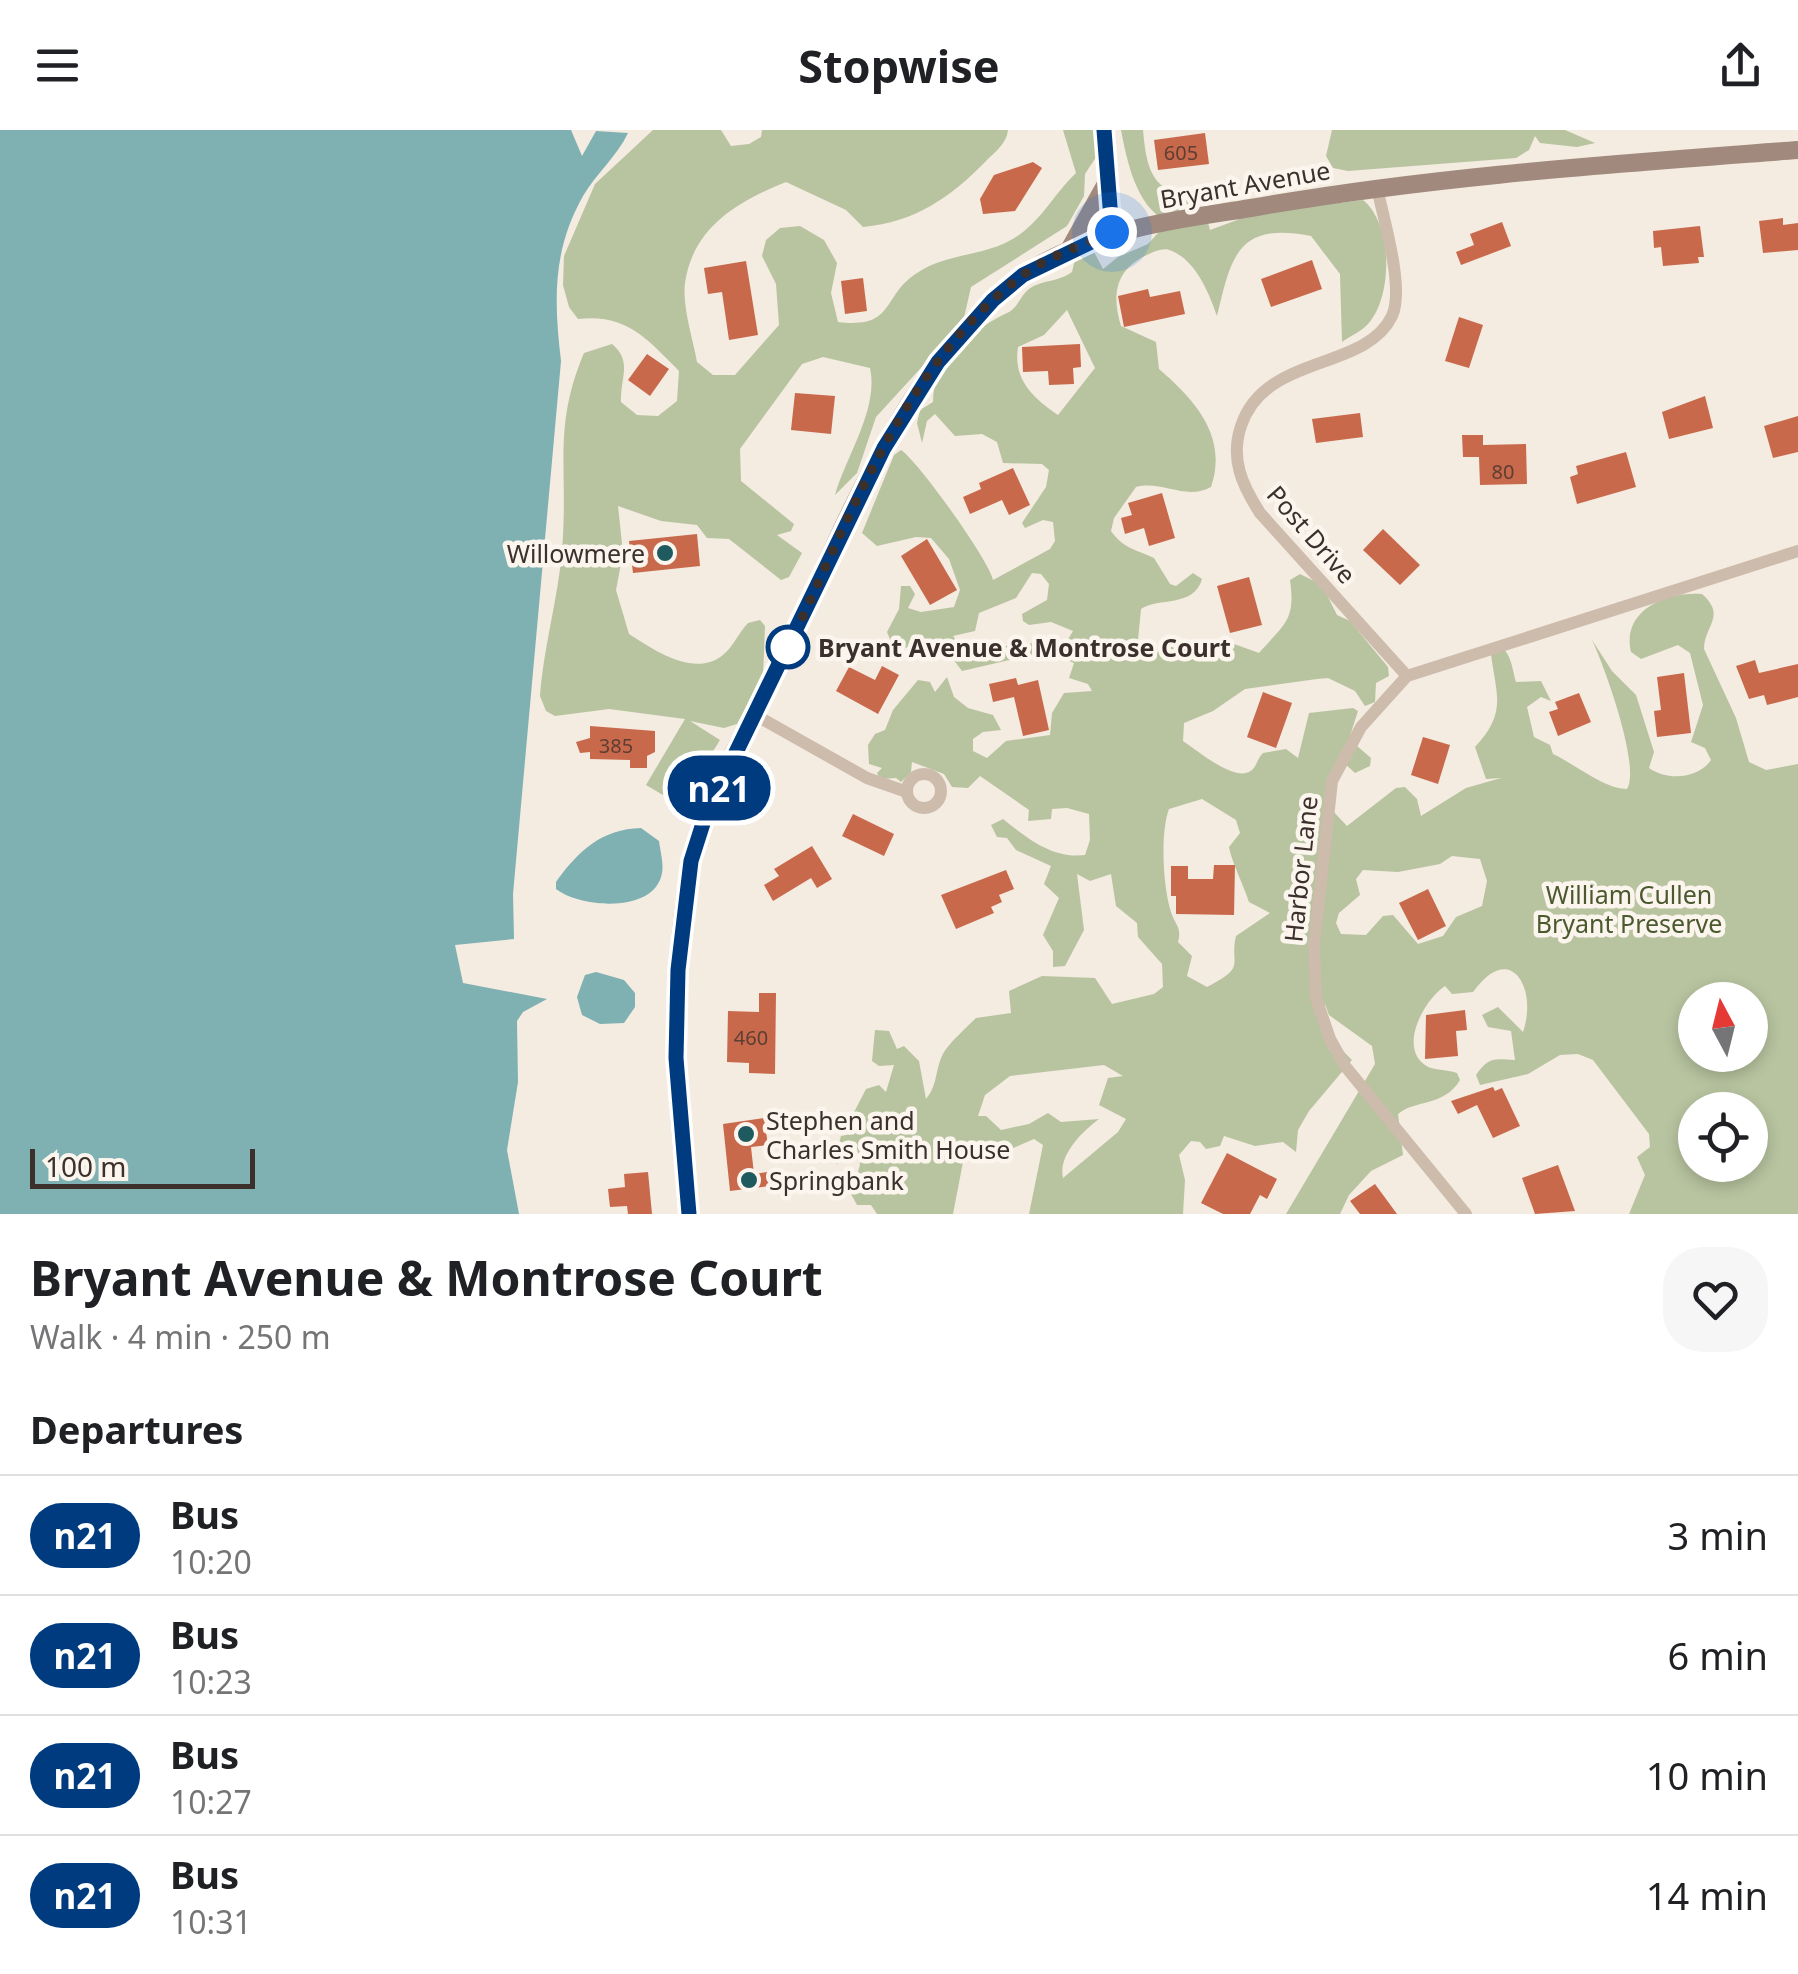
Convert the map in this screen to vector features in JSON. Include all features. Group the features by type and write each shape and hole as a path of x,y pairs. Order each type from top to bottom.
{"main road":[{"path":"1104,130 1112,232"},
{"name":"Bryant Avenue","path":"688,1214 676,1058 679,951 688,879 702,824 884,448 921,386 993,300 1023,275 1112,232 1377,187 1798,150"},
{"path":"1069,250 1095,210 1108,174"}],"street":[{"name":"Post Drive","path":"1377,187 1395,285 1393,314 1374,339 1288,374 1265,390 1242,422 1236,456 1242,484 1260,513 1407,676"},
{"path":"1407,676 1798,551"},
{"name":"Harbor Lane","path":"1407,676 1361,727 1336,770 1327,813 1314,973 1330,1040 1345,1066 1466,1214"},
{"path":"755,715 867,778 907,792"}],"green space":[{"path":"653,130 721,130 731,146 749,144 761,137 762,130 1008,130 1000,147 959,186 930,206 899,220 863,227 846,210 786,182 751,198 720,219 697,246 685,283 685,302 697,362 713,375 735,375 779,325 776,284 762,256 766,240 780,228 800,226 824,240 837,263 831,293 838,322 870,321 886,309 906,282 929,266 994,247 1019,235 1076,173 1063,130 1098,130 1098,154 1085,174 1084,196 1067,226 971,287 963,322 876,417 857,473 835,495 866,416 872,384 870,368 823,357 802,364 740,449 741,481 794,524 791,531 777,535 802,553 789,577 781,580 729,539 707,538 697,525 661,521 618,506 623,553 616,590 629,634 675,659 701,664 724,654 748,623 760,620 765,626 763,676 737,724 724,728 690,721 720,740 680,805 646,785 685,719 609,709 555,716 546,711 540,696 562,555 565,423 584,353 612,344 618,351 624,364 621,402 637,415 658,416 677,401 679,371 645,339 623,325 595,318 578,319 569,307 563,285 564,256 595,184"},
{"name":"William Cullen Bryant Preserve","path":"1121,130 1143,130 1148,164 1156,179 1197,206 1186,212 1207,219 1210,230 1256,213 1363,200 1380,225 1386,260 1382,296 1376,311 1365,327 1342,342 1340,274 1311,236 1267,234 1241,249 1227,277 1217,316 1195,270 1169,250 1138,260 1119,283 1121,326 1156,342 1159,369 1196,407 1212,436 1215,452 1211,487 1192,492 1136,487 1114,518 1111,531 1116,537 1154,558 1170,584 1176,586 1193,573 1202,579 1198,588 1184,598 1141,609 1137,650 1144,654 1163,645 1176,648 1188,641 1206,650 1226,641 1259,653 1286,621 1291,605 1290,580 1300,574 1322,585 1337,615 1350,621 1388,667 1389,676 1376,683 1375,702 1365,706 1355,691 1328,678 1245,689 1213,711 1184,723 1183,741 1225,768 1249,772 1263,753 1286,749 1298,758 1309,713 1353,708 1358,711 1349,739 1371,758 1370,766 1355,773 1344,763 1334,768 1331,809 1347,826 1396,788 1405,787 1417,799 1421,816 1466,788 1501,778 1486,779 1475,747 1486,734 1496,710 1490,643 1506,652 1516,682 1541,681 1551,701 1541,697 1527,707 1534,737 1550,745 1553,754 1590,775 1627,789 1630,777 1625,739 1592,640 1612,671 1636,695 1654,752 1649,768 1664,775 1690,774 1711,760 1705,748 1691,742 1703,705 1690,653 1678,645 1641,659 1631,652 1630,637 1640,614 1650,606 1675,596 1702,594 1714,615 1704,649 1736,718 1749,762 1766,770 1798,764 1798,1214 1629,1214 1645,1175 1637,1157 1650,1147 1649,1134 1593,1060 1578,1054 1560,1055 1528,1074 1480,1085 1476,1075 1485,1064 1497,1059 1515,1060 1511,1031 1488,1027 1482,1015 1498,1007 1523,1032 1527,1016 1524,986 1509,970 1499,970 1487,977 1473,992 1452,994 1445,986 1430,1001 1414,1035 1417,1057 1428,1067 1457,1073 1460,1080 1446,1095 1398,1114 1403,1155 1371,1171 1349,1195 1340,1214 1286,1214 1375,1064 1372,1046 1329,1015 1325,1004 1319,1017 1329,1050 1341,1049 1352,1060 1309,1111 1298,1130 1296,1152 1283,1142 1255,1146 1224,1136 1220,1146 1206,1149 1200,1142 1191,1141 1179,1155 1185,1180 1183,1214 1029,1214 1043,1145 1034,1139 990,1158 963,1162 953,1214 877,1214 871,1205 857,1205 851,1194 860,1165 857,1148 847,1148 844,1161 837,1164 824,1159 823,1153 839,1143 841,1136 852,1134 849,1122 866,1089 879,1085 886,1092 894,1065 879,1066 872,1061 875,1030 889,1031 897,1049 904,1046 919,1061 926,1099 949,1045 976,1018 1011,1013 1009,991 1042,976 1095,978 1112,1004 1154,994 1163,987 1162,964 1138,937 1137,923 1116,906 1111,874 1090,881 1077,874 1084,930 1065,966 1053,967 1053,951 1043,935 1059,898 1044,884 1051,866 1016,850 1007,838 997,837 991,825 1003,819 1051,850 1085,855 1090,840 1089,814 1052,809 1051,819 1028,821 1029,810 980,776 968,788 952,787 944,774 912,762 911,772 901,782 896,778 880,779 877,773 882,768 869,764 868,745 875,734 885,730 893,710 918,680 930,682 935,692 947,677 954,697 968,708 993,715 1001,730 983,732 973,739 973,751 987,758 1006,741 1050,735 1052,713 1064,693 1092,691 1088,684 1069,678 1074,663 1063,658 1061,651 1073,631 1051,622 1029,625 1023,621 1022,614 1047,600 1049,584 1041,574 1032,573 1016,598 979,613 975,631 953,636 962,650 1036,643 1042,645 1040,653 962,671 950,655 925,642 895,651 887,632 899,609 901,586 910,586 915,594 908,608 921,612 954,607 960,590 949,559 931,538 916,537 877,546 862,533 894,455 901,450 953,513 993,580 1050,549 1055,541 1053,522 1043,520 1025,528 1022,523 1046,487 1049,470 1042,464 1003,463 997,442 982,434 955,436 935,414 927,421 922,443 917,423 920,410 933,402 940,372 969,337 1012,310 1029,289 1072,272 1077,251 1093,250 1103,269 1118,257 1148,244 1168,222 1148,206 1130,169","holes":["1067,310 1095,368 1058,415 1026,386 1017,358 1018,347 1044,335","1202,799 1236,820 1240,833 1229,847 1232,859 1249,902 1270,913 1236,936 1232,969 1207,987 1187,976 1192,956 1178,942 1179,929 1168,902 1164,846 1169,809","1452,856 1480,859 1487,881 1482,906 1456,917 1443,936 1418,944 1393,915 1383,916 1366,935 1341,934 1336,923 1339,913 1360,895 1356,879 1363,870 1398,872 1440,864","1104,1065 1123,1076 1108,1078 1099,1105 1126,1119 1118,1132 1063,1178 1068,1153 1099,1119 1061,1122 1048,1113 1029,1124 1001,1130 986,1116 978,1116 985,1095 1010,1076"]},
{"path":"1332,130 1565,130 1595,143 1577,147 1540,143 1535,136 1529,150 1516,158 1348,171 1333,168 1326,156"}],"water":[{"path":"0,130 571,130 582,156 596,131 628,133 573,216 558,277 561,361 513,894 514,939 455,945 463,983 547,999 523,1012 517,1021 518,1082 507,1150 519,1214 0,1214"},
{"path":"641,828 659,841 663,865 656,886 646,895 615,904 598,903 556,889 564,871 592,844 614,832"},
{"path":"596,972 624,980 635,993 635,1007 624,1023 600,1024 582,1015 577,997 585,975"}],"building":[{"path":"1205,133 1209,164 1158,170 1154,140"},
{"path":"1033,162 1042,168 1015,211 983,214 980,199 994,175"},
{"path":"1783,218 1783,225 1798,223 1798,250 1763,253 1759,221"},
{"path":"1502,222 1511,246 1461,265 1456,252 1474,245 1470,234"},
{"path":"1700,226 1704,257 1698,257 1699,263 1663,266 1661,247 1654,248 1653,231"},
{"path":"1312,260 1322,289 1271,307 1261,279"},
{"path":"746,261 758,335 729,340 722,292 708,294 704,268"},
{"path":"863,278 867,311 845,314 841,281"},
{"path":"1148,289 1150,297 1180,291 1185,314 1124,327 1118,296"},
{"path":"1459,317 1483,325 1469,368 1445,361"},
{"path":"1080,344 1081,367 1073,368 1074,384 1049,385 1048,371 1023,372 1022,347"},
{"path":"647,354 669,369 650,396 628,380"},
{"path":"795,393 835,396 831,434 791,430"},
{"path":"1705,396 1713,428 1669,439 1662,412"},
{"path":"1360,413 1363,437 1316,443 1312,419"},
{"path":"1798,416 1798,452 1773,458 1764,426"},
{"path":"1462,435 1483,435 1483,445 1526,444 1527,484 1480,485 1479,457 1463,457"},
{"path":"1626,452 1636,487 1577,504 1570,477 1578,474 1576,466"},
{"path":"1013,468 1030,505 1009,515 1002,500 970,514 963,497 981,489 979,483"},
{"path":"1162,493 1175,538 1149,546 1144,528 1125,534 1121,518 1132,515 1128,503"},
{"path":"1383,529 1420,565 1400,585 1363,550"},
{"name":"Willowmere","path":"697,534 700,566 633,573 629,541"},
{"path":"927,539 957,590 930,605 901,556"},
{"path":"1249,577 1262,625 1230,633 1217,586"},
{"path":"1755,660 1759,673 1798,664 1798,697 1767,705 1764,695 1749,699 1736,666"},
{"path":"882,666 899,675 878,714 836,691 849,667 875,680"},
{"path":"1684,673 1691,733 1657,737 1654,711 1661,710 1657,677"},
{"path":"1016,678 1018,685 1038,680 1049,730 1023,736 1014,697 993,702 989,684"},
{"path":"1263,692 1292,703 1276,748 1247,737"},
{"path":"1579,693 1591,722 1558,736 1549,712 1558,709 1555,702"},
{"path":"590,726 655,731 655,752 647,756 647,768 630,768 630,760 590,759 590,752 580,753 576,742 590,738"},
{"path":"1423,737 1450,745 1438,784 1411,775"},
{"path":"853,814 894,834 884,856 842,836"},
{"path":"812,846 832,879 817,888 811,878 773,901 764,885 779,876 774,869"},
{"path":"1214,865 1235,865 1234,915 1176,914 1176,896 1171,896 1171,866 1188,866 1188,879 1213,879"},
{"path":"1006,870 1014,889 999,895 1002,902 991,907 994,913 956,929 941,895"},
{"path":"1428,889 1446,926 1418,940 1399,903"},
{"path":"759,993 776,993 775,1074 749,1073 749,1063 727,1062 728,1011 759,1012"},
{"path":"1465,1010 1467,1030 1456,1031 1458,1056 1425,1059 1426,1015"},
{"path":"1493,1087 1495,1091 1502,1088 1520,1126 1493,1138 1477,1105 1458,1114 1451,1101"},
{"path":"764,1118 768,1145 751,1147 754,1174 768,1172 770,1186 730,1191 723,1124"},
{"path":"1227,1153 1277,1179 1267,1199 1260,1195 1250,1214 1223,1214 1201,1203"},
{"path":"1558,1165 1575,1211 1535,1214 1522,1178"},
{"path":"648,1172 652,1214 628,1214 627,1206 610,1207 608,1189 625,1187 624,1174"},
{"path":"1375,1184 1397,1214 1360,1214 1350,1201"}],"bus line":[{"name":"n21","path":"689,1214 676,1058 677,987 697,835 884,448 913,398 957,338 993,300 1037,266 1112,232 1104,130"}],"place":[{"name":"Willowmere","path":"665,553"},
{"name":"Bryant Avenue & Montrose Court","path":"788,647"},
{"name":"Stephen and Charles Smith House","path":"746,1134"},
{"name":"Springbank","path":"749,1180"}],"route":[{"path":"788,647 784,656 884,448 938,362 993,300 1023,275 1112,232"}]}
